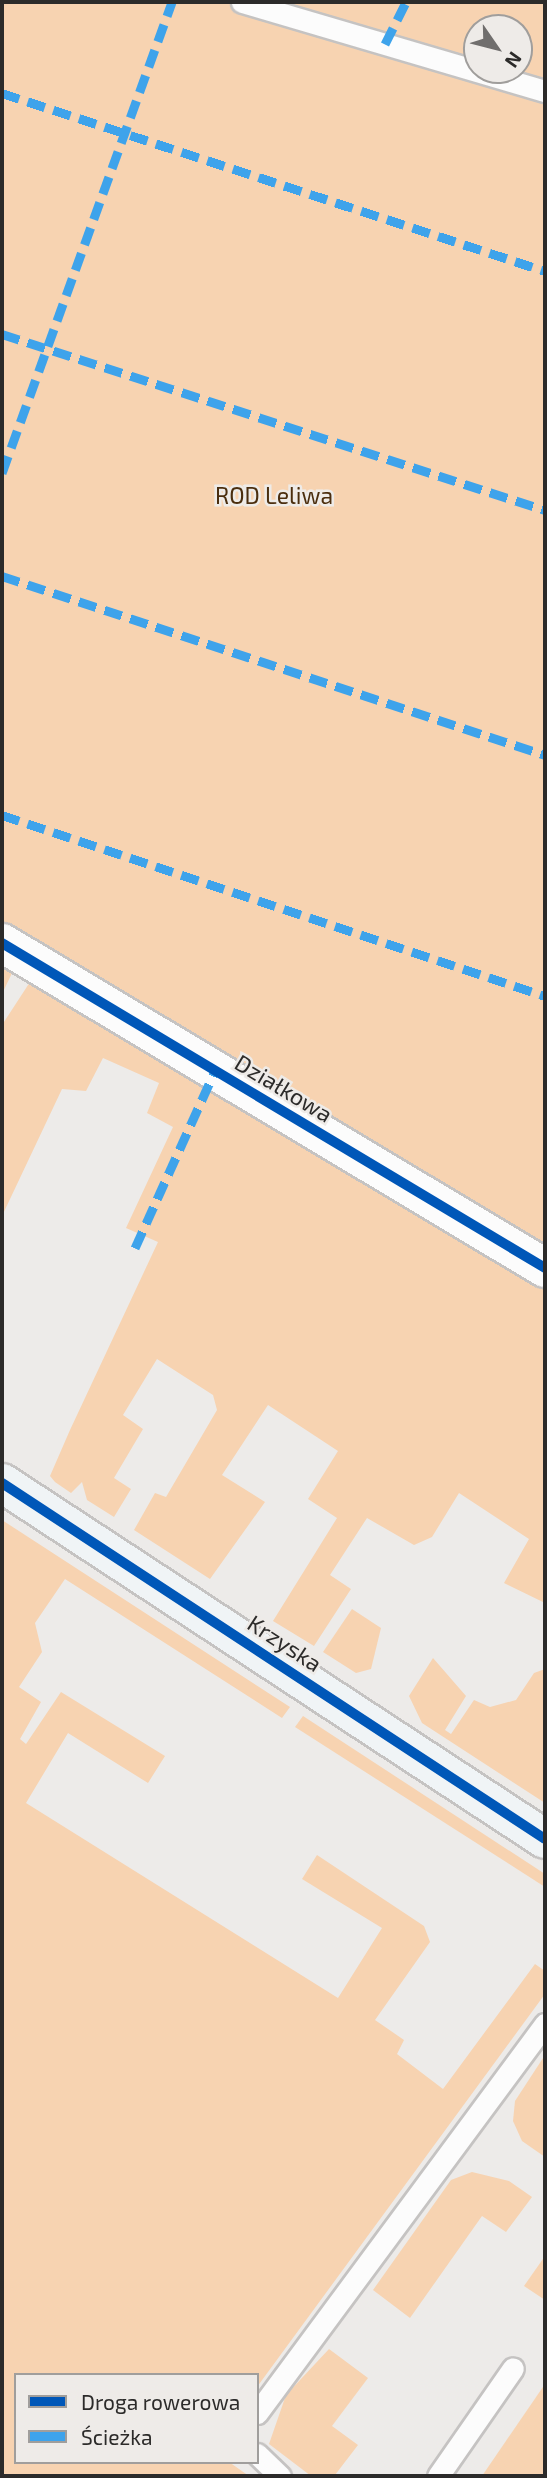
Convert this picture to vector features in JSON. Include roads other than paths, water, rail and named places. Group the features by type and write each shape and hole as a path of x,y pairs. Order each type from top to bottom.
{"street":[{"name":"Działkowa","path":"2,943 545,1268"},
{"name":"Krzyska","path":"2,1483 545,1839"}],"lane":[{"path":"242,2 545,91"},
{"path":"259,2410 545,2024"},
{"path":"438,2476 513,2368"},
{"path":"259,2456 280,2476"}],"park label":[{"name":"ROD Leliwa","path":"274,495"}]}
